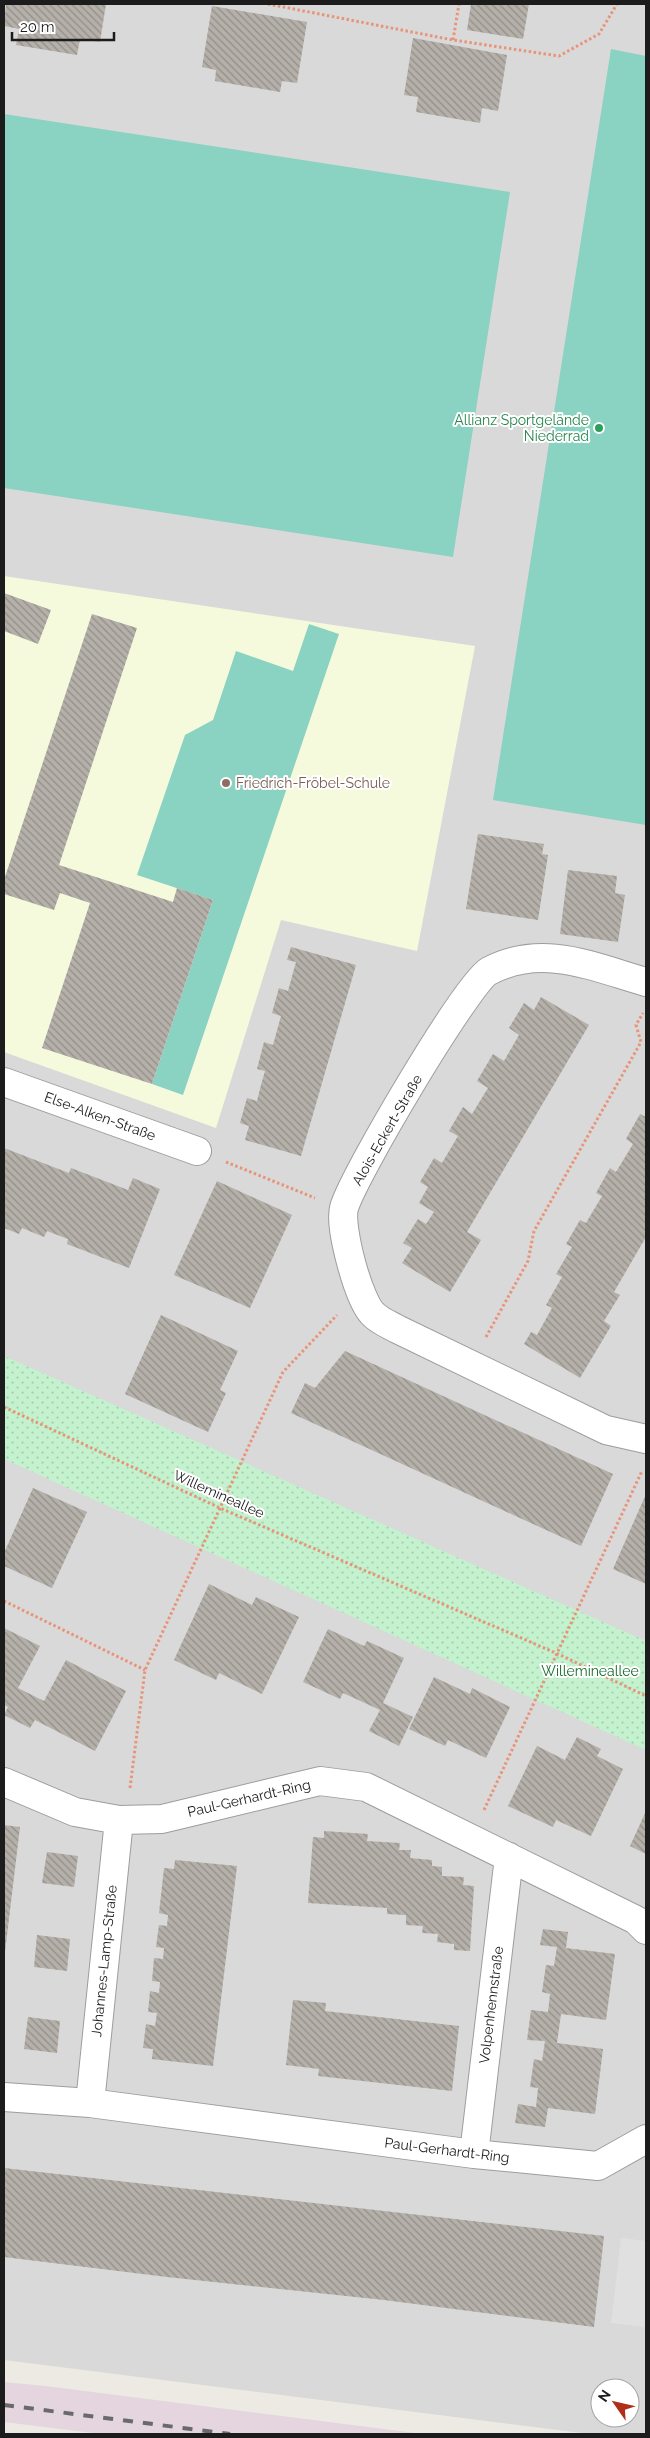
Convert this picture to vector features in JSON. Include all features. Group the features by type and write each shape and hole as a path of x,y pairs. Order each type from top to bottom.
{"street":[{"name":"Alois-Eckert-Straße","path":"343,1210 364,1164 456,1012 488,972 526,958 562,957 646,982"},
{"name":"Else-Alken-Straße","path":"4,1082 197,1151"},
{"path":"343,1210 349,1254 360,1292 373,1315 397,1329 606,1430 646,1439"},
{"name":"Paul-Gerhardt-Ring","path":"4,1782 75,1812 119,1820 162,1819 320,1781 366,1787 470,1840 509,1856 636,1920 646,1930"},
{"name":"Johannes-Lamp-Straße","path":"90,2103 119,1820"},
{"name":"Volpenhennstraße","path":"474,2154 509,1856"},
{"name":"Paul-Gerhardt-Ring","path":"4,2097 90,2103 474,2154 598,2166 646,2139"}],"path":[{"path":"268,4 453,40 559,56 599,34 617,4"},
{"path":"453,40 459,4"},
{"path":"471,1364 528,1261 534,1231 641,1042 636,1025 646,1006"},
{"path":"197,1151 343,1210"},
{"path":"119,1820 132,1784 145,1670 283,1372 360,1292"},
{"name":"Willemineallee","path":"4,1407 220,1508 556,1653 646,1696"},
{"path":"470,1840 646,1462"},
{"path":"4,1601 145,1670"}],"shaded area":[{"path":"4,4 646,4 646,2434 590,2434 4,2360"},
{"name":"Allianz Sportgelände Niederrad","path":"611,49 646,56 646,825 493,800"},
{"path":"4,114 510,192 453,557 4,488"},
{"name":"Friedrich-Fröbel-Schule","path":"4,576 475,646 417,951 281,920 216,1128 4,1052"},
{"path":"309,624 339,634 183,1095 152,1084 213,900 137,875 185,735 213,720 236,651 293,671"},
{"path":"621,2238 646,2241 646,2327 611,2323"},
{"path":"4,2382 423,2434 101,2434 4,2422"}],"green space":[{"name":"Willemineallee","path":"4,1356 646,1641 646,1750 4,1459"}],"building":[{"path":"6,4 106,4 100,42 80,39 77,55 16,45 19,29 4,26"},
{"path":"471,4 529,4 523,39 467,30"},
{"path":"212,6 307,22 297,83 282,81 280,92 215,81 216,70 202,67"},
{"path":"413,38 507,55 498,111 482,108 480,123 416,112 418,97 404,95"},
{"path":"4,593 51,610 38,644 4,631"},
{"path":"92,614 137,628 59,865 173,902 177,888 213,900 152,1084 42,1048 90,903 60,893 54,910 4,894 4,880"},
{"path":"478,834 544,844 542,854 548,855 538,920 466,909"},
{"path":"568,870 617,876 615,893 625,895 618,942 560,934"},
{"path":"291,947 356,965 301,1156 245,1140 249,1126 240,1123 247,1098 257,1101 265,1071 257,1069 264,1042 273,1045 281,1016 272,1013 279,988 288,991 296,962 287,960"},
{"path":"541,997 589,1025 467,1232 481,1240 450,1292 402,1263 412,1248 403,1243 418,1219 426,1224 434,1212 419,1203 428,1187 420,1182 434,1158 442,1163 458,1136 449,1131 463,1107 472,1114 488,1088 477,1081 493,1054 504,1061 519,1035 509,1028 524,1003 534,1010"},
{"path":"640,1114 646,1117 646,1237 614,1292 620,1295 604,1321 611,1326 580,1378 524,1344 531,1332 537,1335 552,1308 546,1305 562,1277 556,1274 572,1247 566,1244 580,1220 586,1223 602,1196 596,1193 610,1168 616,1172 633,1144 626,1139"},
{"path":"4,1148 69,1173 71,1168 128,1190 133,1178 160,1189 129,1268 67,1244 68,1239 47,1231 44,1237 22,1228 19,1234 4,1228"},
{"path":"217,1181 292,1215 250,1308 174,1275"},
{"path":"161,1315 238,1351 220,1390 226,1393 208,1432 125,1394"},
{"path":"345,1351 613,1474 581,1546 291,1413 305,1383 315,1388"},
{"path":"33,1488 87,1512 52,1588 4,1566 4,1553"},
{"path":"646,1494 646,1584 613,1569"},
{"path":"209,1584 252,1605 256,1597 299,1617 262,1694 219,1673 216,1680 174,1660"},
{"path":"4,1628 40,1646 18,1688 44,1701 66,1660 126,1691 95,1751 35,1720 30,1728 4,1715 8,1707 4,1705"},
{"path":"328,1629 364,1646 367,1641 404,1658 383,1703 413,1717 399,1746 369,1731 380,1710 343,1693 340,1699 303,1682"},
{"path":"434,1677 470,1694 472,1688 510,1707 486,1758 448,1740 445,1746 409,1729"},
{"path":"577,1737 601,1749 597,1756 623,1769 591,1836 556,1820 553,1827 508,1806 537,1746 565,1760"},
{"path":"646,1811 646,1854 630,1846"},
{"path":"4,1825 20,1827 5,1952 4,1952"},
{"path":"324,1831 368,1834 367,1841 400,1843 399,1850 411,1850 410,1858 432,1860 432,1866 442,1867 442,1876 464,1877 463,1885 474,1886 470,1951 454,1950 454,1944 437,1942 438,1934 422,1933 423,1926 406,1925 406,1915 387,1914 387,1908 308,1903 313,1837 324,1838"},
{"path":"47,1852 78,1856 74,1887 42,1883"},
{"path":"175,1860 237,1866 213,2066 152,2059 153,2049 143,2048 146,2024 155,2026 157,2013 148,2012 150,1991 159,1993 160,1982 152,1981 154,1958 163,1959 164,1948 156,1947 159,1925 167,1926 168,1915 159,1913 164,1868 174,1869"},
{"path":"543,1929 568,1932 566,1948 615,1954 606,2020 561,2014 557,2043 603,2049 595,2114 548,2108 545,2127 515,2123 518,2104 536,2107 538,2088 530,2087 534,2059 542,2061 545,2041 527,2040 531,2010 548,2012 550,1994 542,1992 546,1965 554,1966 557,1947 540,1945"},
{"path":"37,1935 70,1939 67,1971 34,1967"},
{"path":"293,2000 326,2003 325,2011 459,2026 452,2091 318,2076 319,2069 286,2065"},
{"path":"28,2017 60,2021 57,2053 24,2049"},
{"path":"4,2168 604,2236 594,2327 384,2300 167,2277 4,2257"}],"railway":[{"path":"4,2405 230,2434"}],"place":[{"name":"Allianz Sportgelände Niederrad","path":"599,428"},
{"name":"Friedrich-Fröbel-Schule","path":"226,783"}]}
